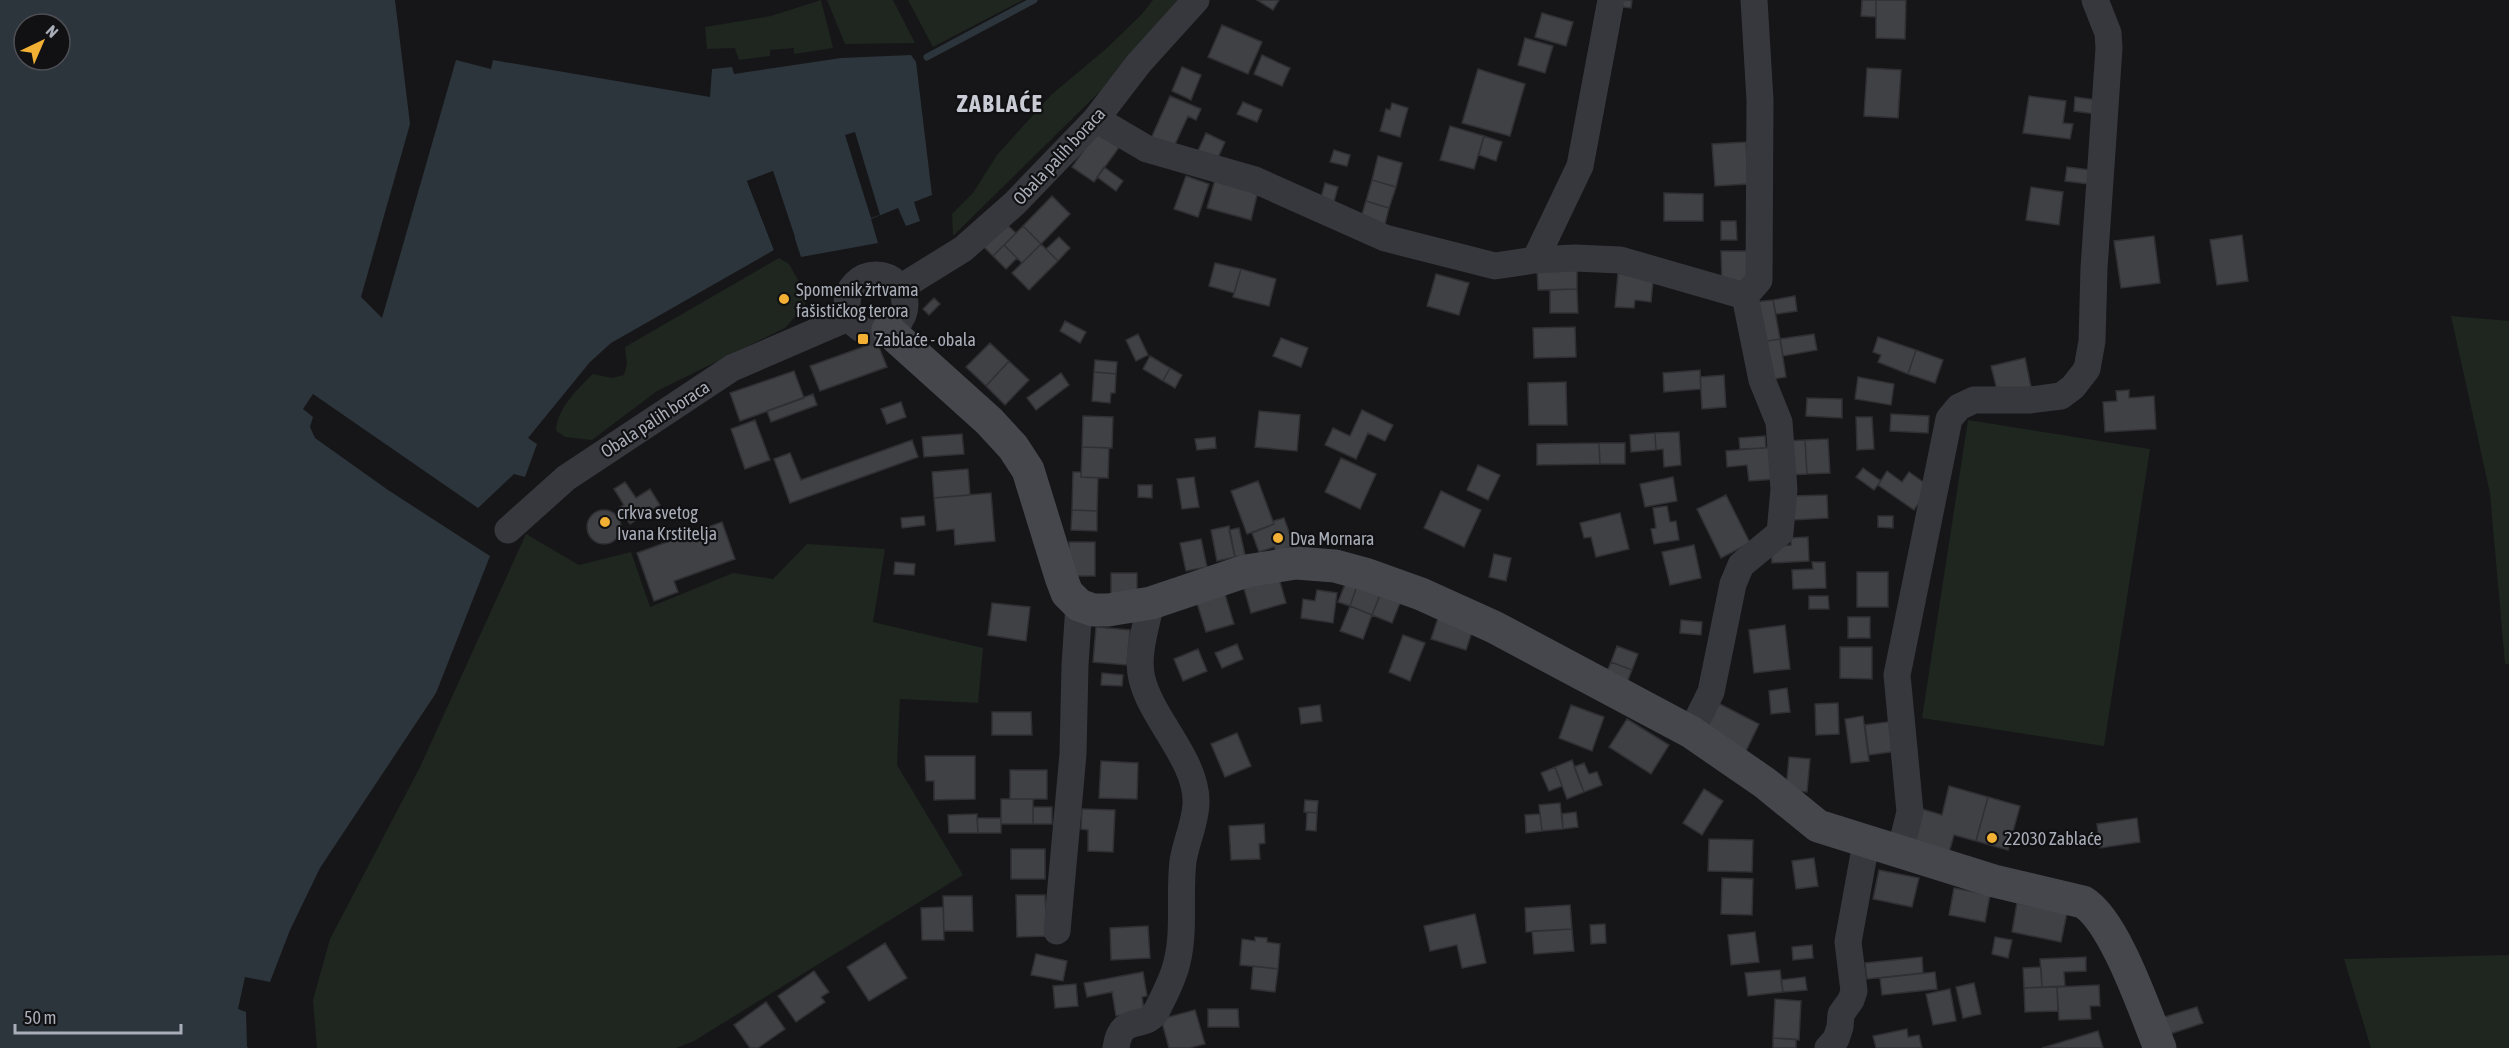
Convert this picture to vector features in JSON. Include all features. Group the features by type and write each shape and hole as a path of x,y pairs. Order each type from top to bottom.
{"street":[{"name":"Obala palih boraca","path":"900,288 963,249 1016,203 1096,119 1139,63 1196,0"},
{"path":"1535,260 1580,166 1611,0"},
{"path":"1745,296 1759,280 1760,100 1754,0"},
{"path":"1900,852 1910,812 1897,675 1948,419 1959,407 1974,400 2030,400 2061,396 2073,387 2087,369 2092,341 2094,267 2109,48 2108,33 2095,0"},
{"path":"1096,119 1147,149 1255,180 1385,238 1496,266 1535,260 1575,258 1620,260 1745,296"},
{"path":"881,275 890,278 900,288 905,300 904,309 901,318 888,330 879,333 862,329 850,317 847,300 855,283 863,278 881,275"},
{"path":"1691,732 1711,692 1732,584 1741,565 1780,533 1784,489 1779,422 1762,380 1745,296"},
{"name":"Obala palih boraca","path":"508,530 566,478 732,368 850,317"},
{"path":"888,330 989,421 1013,447 1028,470 1067,593 1079,605 1093,610 1108,610 1151,603 1246,571 1296,563 1335,566 1421,594 1470,615 1691,732 1765,783 1818,826 1866,843 1994,881 2083,902 2093,908 2111,932 2160,1048"},
{"path":"1116,1048 1120,1032 1124,1027 1150,1020 1177,964 1180,946 1183,859 1196,808 1193,782 1176,743 1149,699 1142,678 1141,660 1151,603"},
{"path":"1057,931 1073,754 1079,605"},
{"path":"1828,1048 1836,1039 1840,1027 1840,1014 1851,1000 1854,991 1848,942 1866,843"}],"shaded area":[{"path":"0,0 395,0 410,124 361,297 382,318 456,60 491,69 493,60 710,97 712,69 732,67 734,74 841,58 911,55 916,62 932,195 914,202 920,221 906,226 898,208 871,219 878,243 801,257 773,171 747,181 774,250 611,343 590,362 528,438 537,444 525,477 514,474 478,508 313,394 303,409 313,417 310,427 315,438 388,490 490,556 436,693 320,868 290,930 270,982 245,977 238,1009 246,1012 247,1047 249,1048 0,1048"},
{"path":"821,0 833,48 794,54 794,48 770,50 770,56 739,60 735,48 707,49 705,27 771,16"},
{"path":"827,0 893,0 915,43 845,44"},
{"path":"908,0 1023,0 933,47"},
{"path":"1153,0 1184,0 1137,55 953,236 952,214 973,193 997,155 1051,95 1107,48"},
{"path":"779,258 789,264 807,296 804,307 785,328 657,391 592,440 565,437 556,431 564,407 593,374 612,378 624,375 627,364 625,347"},
{"path":"2451,316 2509,321 2509,664 2505,664 2490,493"},
{"path":"1968,420 2150,449 2104,746 1922,718"},
{"path":"526,534 579,565 631,552 650,607 733,573 773,579 807,544 885,549 873,622 983,648 978,703 900,699 897,765 963,875 694,1041 676,1048 317,1048 313,1000 330,939 420,767"},
{"path":"2509,955 2509,1048 2371,1048 2344,959"}],"pier":[{"path":"855,132 880,215 871,218 845,135"},
{"path":"773,171 795,237 792,239 771,175 751,183 777,248 774,250 747,181"}],"building":[{"path":"1257,0 1279,0 1273,10"},
{"path":"1617,0 1632,0 1631,8 1616,6"},
{"path":"1862,0 1876,0 1876,17 1861,16"},
{"path":"1876,0 1906,0 1905,39 1876,38"},
{"path":"1542,13 1573,22 1566,46 1535,37"},
{"path":"1222,25 1262,42 1248,74 1208,57"},
{"path":"1525,38 1553,46 1545,73 1518,65"},
{"path":"1262,55 1290,68 1282,86 1254,74"},
{"path":"1182,67 1201,75 1191,100 1172,91"},
{"path":"1867,68 1901,70 1898,118 1864,116"},
{"path":"1478,69 1525,84 1510,136 1462,123"},
{"path":"1170,96 1201,109 1196,120 1188,116 1171,153 1149,143"},
{"path":"2029,96 2066,101 2063,123 2073,124 2070,139 2023,133"},
{"path":"2075,97 2097,100 2095,114 2074,111"},
{"path":"1243,102 1262,110 1257,122 1237,114"},
{"path":"1392,103 1408,108 1400,137 1380,131 1386,109 1390,110"},
{"path":"1450,126 1484,136 1474,169 1440,160"},
{"path":"1098,130 1120,146 1094,182 1072,167"},
{"path":"1206,133 1225,142 1216,162 1197,153"},
{"path":"1484,136 1502,142 1496,161 1479,155"},
{"path":"1746,142 1748,184 1715,186 1712,144"},
{"path":"1334,150 1350,155 1347,166 1330,162"},
{"path":"1378,156 1402,163 1396,187 1372,180"},
{"path":"1104,167 1123,181 1116,191 1097,177"},
{"path":"2067,167 2090,170 2088,184 2065,181"},
{"path":"1186,176 1209,184 1198,217 1174,209"},
{"path":"1215,180 1258,191 1251,220 1207,208"},
{"path":"1372,180 1396,187 1389,208 1366,201"},
{"path":"1325,183 1338,187 1333,205 1320,201"},
{"path":"2031,187 2063,192 2059,225 2026,220"},
{"path":"1664,193 1703,194 1703,221 1664,221"},
{"path":"1052,196 1070,214 1041,244 1023,226"},
{"path":"1366,201 1389,208 1384,228 1360,221"},
{"path":"1721,221 1736,221 1737,240 1721,240"},
{"path":"1005,223 1016,233 993,256 983,246"},
{"path":"1023,226 1041,244 1022,263 1004,245"},
{"path":"2242,235 2248,281 2217,285 2210,240"},
{"path":"2154,236 2160,283 2121,288 2114,241"},
{"path":"1059,237 1070,248 1058,261 1046,249"},
{"path":"1041,244 1058,261 1029,290 1012,273"},
{"path":"1004,245 1017,258 1006,269 993,256"},
{"path":"1721,251 1748,251 1749,281 1722,282"},
{"path":"1215,263 1241,269 1234,293 1209,286"},
{"path":"1577,265 1577,289 1538,290 1537,266"},
{"path":"1241,269 1276,279 1269,306 1233,297"},
{"path":"1618,273 1653,281 1651,302 1635,300 1634,308 1615,307"},
{"path":"1436,274 1469,283 1459,315 1427,306"},
{"path":"1577,289 1578,313 1550,313 1550,290"},
{"path":"1795,296 1797,311 1776,314 1773,300"},
{"path":"934,298 940,304 929,315 923,309"},
{"path":"1773,300 1780,339 1761,342 1754,302"},
{"path":"1065,321 1086,332 1080,343 1060,331"},
{"path":"1575,327 1576,357 1534,358 1533,328"},
{"path":"1138,334 1148,355 1136,361 1126,340"},
{"path":"1814,334 1817,350 1783,356 1780,339"},
{"path":"1878,337 1916,350 1908,374 1878,362 1881,355 1873,352"},
{"path":"1281,338 1308,348 1301,367 1273,356"},
{"path":"1780,339 1786,377 1767,380 1761,342"},
{"path":"877,342 887,367 820,391 810,366"},
{"path":"990,343 1009,361 986,386 966,367"},
{"path":"1916,350 1943,360 1935,383 1908,374"},
{"path":"1150,356 1170,368 1163,381 1143,369"},
{"path":"2025,358 2031,387 1998,394 1991,366"},
{"path":"1095,360 1117,362 1116,374 1094,372"},
{"path":"1009,361 1029,380 1005,405 986,386"},
{"path":"1170,368 1182,375 1175,388 1163,381"},
{"path":"1700,370 1701,389 1664,392 1663,373"},
{"path":"794,371 804,398 740,421 730,393"},
{"path":"1094,372 1116,374 1115,393 1111,393 1110,403 1092,401"},
{"path":"1061,373 1069,385 1036,410 1027,398"},
{"path":"1724,375 1726,407 1702,409 1700,377"},
{"path":"1858,377 1894,384 1891,405 1855,399"},
{"path":"1566,382 1567,425 1529,425 1528,383"},
{"path":"2129,390 2129,398 2154,396 2156,429 2105,432 2103,402 2117,401 2116,391"},
{"path":"813,394 817,405 771,422 767,411"},
{"path":"1807,398 1842,399 1842,418 1806,416"},
{"path":"901,402 906,417 887,424 881,409"},
{"path":"1362,410 1393,425 1385,441 1368,433 1356,459 1325,445 1333,428 1350,436"},
{"path":"1259,411 1300,415 1297,451 1255,447"},
{"path":"1891,414 1929,416 1928,433 1890,431"},
{"path":"1083,416 1113,417 1112,448 1082,447"},
{"path":"1856,417 1872,417 1874,449 1857,450"},
{"path":"755,420 770,460 745,469 731,429"},
{"path":"1679,432 1681,465 1664,467 1663,449 1656,450 1655,433"},
{"path":"1655,433 1656,450 1631,452 1630,435"},
{"path":"962,434 964,454 924,457 922,437"},
{"path":"1765,436 1766,448 1740,449 1739,438"},
{"path":"1215,437 1216,448 1197,450 1195,439"},
{"path":"1828,439 1830,473 1807,474 1805,440"},
{"path":"912,440 918,457 790,503 774,459 790,453 801,480"},
{"path":"1805,440 1807,474 1788,475 1786,441"},
{"path":"1599,443 1625,443 1625,464 1600,464"},
{"path":"1599,443 1600,464 1537,465 1537,444"},
{"path":"1082,447 1109,448 1108,478 1081,477"},
{"path":"1773,447 1776,479 1749,481 1747,465 1727,467 1726,451"},
{"path":"1341,458 1376,474 1360,509 1325,492"},
{"path":"1478,465 1500,475 1488,500 1467,490"},
{"path":"1863,468 1881,481 1874,490 1856,477"},
{"path":"968,469 970,495 934,498 932,472"},
{"path":"1887,471 1902,482 1909,472 1930,487 1914,510 1878,485"},
{"path":"1073,472 1081,472 1081,477 1098,478 1097,511 1072,510"},
{"path":"1194,477 1199,507 1182,509 1177,479"},
{"path":"1673,477 1677,501 1645,507 1640,484"},
{"path":"1258,481 1274,524 1247,534 1231,491"},
{"path":"625,482 636,498 650,489 660,505 630,524 619,508 624,505 614,489"},
{"path":"1138,485 1152,485 1152,498 1138,497"},
{"path":"1441,491 1481,510 1464,547 1424,528"},
{"path":"991,493 995,541 955,545 954,529 937,531 934,498"},
{"path":"1726,495 1750,543 1721,558 1697,509"},
{"path":"1827,495 1828,518 1792,520 1791,496"},
{"path":"1667,506 1670,522 1676,521 1679,540 1654,544 1651,529 1656,528 1653,508"},
{"name":"crkva svetog Ivana Krstitelja","path":"604,510 616,515 621,527 616,539 604,544 592,539 587,527 592,515"},
{"path":"1072,510 1097,511 1097,531 1071,530"},
{"path":"1620,513 1629,549 1596,557 1591,537 1584,538 1580,523"},
{"path":"924,516 925,525 902,528 901,518"},
{"path":"1878,516 1893,516 1893,528 1878,527"},
{"path":"1284,518 1294,546 1276,552 1274,547 1259,552 1252,533 1274,524 1273,521"},
{"path":"722,522 735,559 674,581 678,592 654,601 637,553"},
{"path":"1229,526 1235,557 1217,561 1211,530"},
{"path":"1239,528 1245,555 1235,557 1229,530"},
{"path":"1808,537 1809,561 1772,563 1771,546 1791,545 1791,538"},
{"path":"1201,539 1207,567 1186,571 1180,543"},
{"path":"1069,542 1095,542 1095,576 1069,576"},
{"path":"1694,545 1701,578 1670,585 1662,552"},
{"path":"1494,554 1511,558 1506,581 1489,577"},
{"path":"895,562 915,564 914,575 894,574"},
{"path":"1812,562 1825,562 1826,588 1793,589 1792,570 1813,569"},
{"path":"1857,572 1888,572 1888,607 1857,607"},
{"path":"1111,573 1137,573 1137,598 1111,598"},
{"path":"1278,575 1286,603 1251,613 1243,585"},
{"path":"1346,582 1357,586 1350,606 1338,602"},
{"path":"1357,586 1380,595 1372,615 1350,606"},
{"path":"1317,590 1337,593 1333,623 1301,618 1303,599 1315,601"},
{"path":"1224,591 1234,624 1206,632 1196,600"},
{"path":"1380,595 1400,603 1392,623 1372,615"},
{"path":"1809,596 1828,596 1829,609 1809,609"},
{"path":"992,603 1030,607 1026,641 988,635"},
{"path":"1350,606 1372,615 1363,639 1340,631"},
{"path":"1848,617 1870,617 1870,638 1848,638"},
{"path":"1438,618 1473,629 1466,650 1431,639"},
{"path":"1681,620 1702,622 1701,635 1680,633"},
{"path":"1785,625 1790,669 1754,673 1749,630"},
{"path":"1096,627 1130,630 1127,665 1093,662"},
{"path":"1403,635 1425,643 1410,681 1389,672"},
{"path":"1237,644 1243,659 1222,668 1215,653"},
{"path":"1617,646 1638,654 1632,670 1611,662"},
{"path":"1840,647 1872,647 1872,679 1840,678"},
{"path":"1198,649 1207,671 1183,681 1174,659"},
{"path":"1611,662 1632,670 1626,685 1605,676"},
{"path":"1102,673 1123,675 1122,686 1101,685"},
{"path":"1787,688 1790,712 1771,714 1769,691"},
{"path":"1718,703 1759,724 1746,751 1704,730"},
{"path":"1838,703 1839,734 1816,735 1815,704"},
{"path":"1320,705 1322,721 1301,724 1299,708"},
{"path":"1571,705 1604,717 1592,751 1559,738"},
{"path":"992,712 1031,712 1032,735 992,735"},
{"path":"1863,716 1869,761 1851,763 1845,719"},
{"path":"1627,719 1669,745 1651,774 1609,747"},
{"path":"1894,721 1898,751 1869,755 1865,725"},
{"path":"1237,733 1251,766 1225,777 1211,744"},
{"path":"925,756 975,756 975,799 934,800 934,781 926,781"},
{"path":"1789,757 1810,759 1807,792 1786,790"},
{"path":"1572,760 1584,792 1567,799 1555,767"},
{"path":"1101,761 1138,763 1137,799 1099,798"},
{"path":"1584,763 1589,774 1597,772 1602,785 1584,792 1574,767"},
{"path":"1555,767 1562,786 1549,791 1541,773"},
{"path":"1010,770 1047,770 1047,799 1010,799"},
{"path":"1949,786 1988,797 1976,841 1954,835 1948,856 1912,845 1922,809 1942,815"},
{"path":"1704,789 1723,801 1702,835 1683,823"},
{"path":"1988,797 2020,806 2008,850 1976,841"},
{"path":"1001,799 1033,799 1033,824 1001,824"},
{"path":"1305,800 1318,801 1317,813 1304,812"},
{"path":"1560,803 1563,829 1542,831 1539,805"},
{"path":"1033,807 1052,807 1052,824 1033,824"},
{"path":"1082,809 1115,810 1113,852 1088,851 1088,830 1081,829"},
{"path":"1307,812 1317,813 1316,831 1306,830"},
{"path":"1576,812 1578,827 1563,829 1562,814"},
{"path":"977,814 978,833 949,833 948,815"},
{"path":"1540,814 1542,831 1526,833 1525,815"},
{"path":"977,818 1001,818 1001,833 978,833"},
{"path":"2137,818 2140,842 2100,848 2097,824"},
{"path":"1264,824 1265,843 1259,844 1260,859 1231,860 1229,826"},
{"path":"1709,839 1753,840 1752,872 1708,871"},
{"path":"1011,849 1045,849 1045,879 1011,879"},
{"path":"1814,858 1818,886 1796,889 1792,861"},
{"path":"1879,870 1919,878 1912,907 1873,899"},
{"path":"1722,878 1753,879 1752,915 1721,914"},
{"path":"1954,888 1990,895 1985,922 1949,915"},
{"path":"1016,895 1045,895 1051,936 1017,937"},
{"path":"943,896 972,896 973,931 944,931"},
{"path":"2017,903 2067,913 2061,942 2012,932"},
{"path":"1570,905 1572,929 1526,932 1525,908"},
{"path":"943,907 944,940 922,940 921,908"},
{"path":"1475,914 1486,963 1462,968 1457,945 1430,951 1424,926"},
{"path":"1605,924 1606,943 1591,944 1590,925"},
{"path":"1148,926 1150,958 1111,960 1110,928"},
{"path":"1572,929 1574,951 1534,954 1532,931"},
{"path":"1755,932 1759,962 1731,965 1728,935"},
{"path":"1255,937 1267,938 1267,942 1280,944 1278,969 1240,965 1242,939 1255,941"},
{"path":"1995,937 2012,940 2008,958 1992,954"},
{"path":"885,943 907,978 869,1001 847,967"},
{"path":"1812,945 1813,958 1793,960 1792,947"},
{"path":"1036,954 1067,961 1063,981 1031,975"},
{"path":"1922,957 1923,973 1867,979 1865,963"},
{"path":"2086,957 2086,971 2064,972 2065,986 2042,987 2040,959"},
{"path":"1253,966 1278,969 1275,992 1251,989"},
{"path":"2041,967 2042,987 2024,988 2023,968"},
{"path":"1780,970 1783,992 1748,996 1745,973"},
{"path":"814,971 829,992 821,997 825,1002 796,1022 778,996"},
{"path":"1143,972 1147,996 1142,997 1144,1011 1116,1016 1112,992 1087,997 1084,983"},
{"path":"1935,972 1937,989 1882,995 1880,978"},
{"path":"1805,977 1807,990 1783,992 1781,980"},
{"path":"1974,983 1981,1014 1963,1018 1956,987"},
{"path":"1076,984 1078,1006 1055,1008 1053,986"},
{"path":"2099,985 2100,1006 2090,1006 2091,1019 2059,1020 2057,987"},
{"path":"2057,987 2058,1011 2025,1012 2024,988"},
{"path":"1950,989 1956,1021 1933,1025 1926,994"},
{"path":"1775,999 1801,1001 1799,1040 1773,1038"},
{"path":"766,1002 785,1029 758,1048 750,1048 734,1025"},
{"path":"2197,1007 2203,1023 2164,1036 2158,1019"},
{"path":"1208,1009 1238,1009 1239,1027 1208,1027"},
{"path":"1195,1010 1205,1044 1189,1048 1169,1048 1161,1019"},
{"path":"1907,1029 1908,1037 1919,1035 1922,1048 1876,1048 1873,1036"},
{"path":"2098,1031 2103,1048 2042,1048"},
{"path":"1773,1038 1796,1039 1796,1048 1773,1048"}],"waterway":[{"path":"927,57 1034,0"}],"place":[{"name":"Spomenik žrtvama fašističkog terora","path":"784,299"},
{"name":"Zablaće - obala","path":"863,339"},
{"name":"crkva svetog Ivana Krstitelja","path":"605,522"},
{"name":"Dva Mornara","path":"1278,538"},
{"name":"22030 Zablaće","path":"1992,838"}],"district":[{"name":"ZABLAĆE","path":"1000,103"}]}
